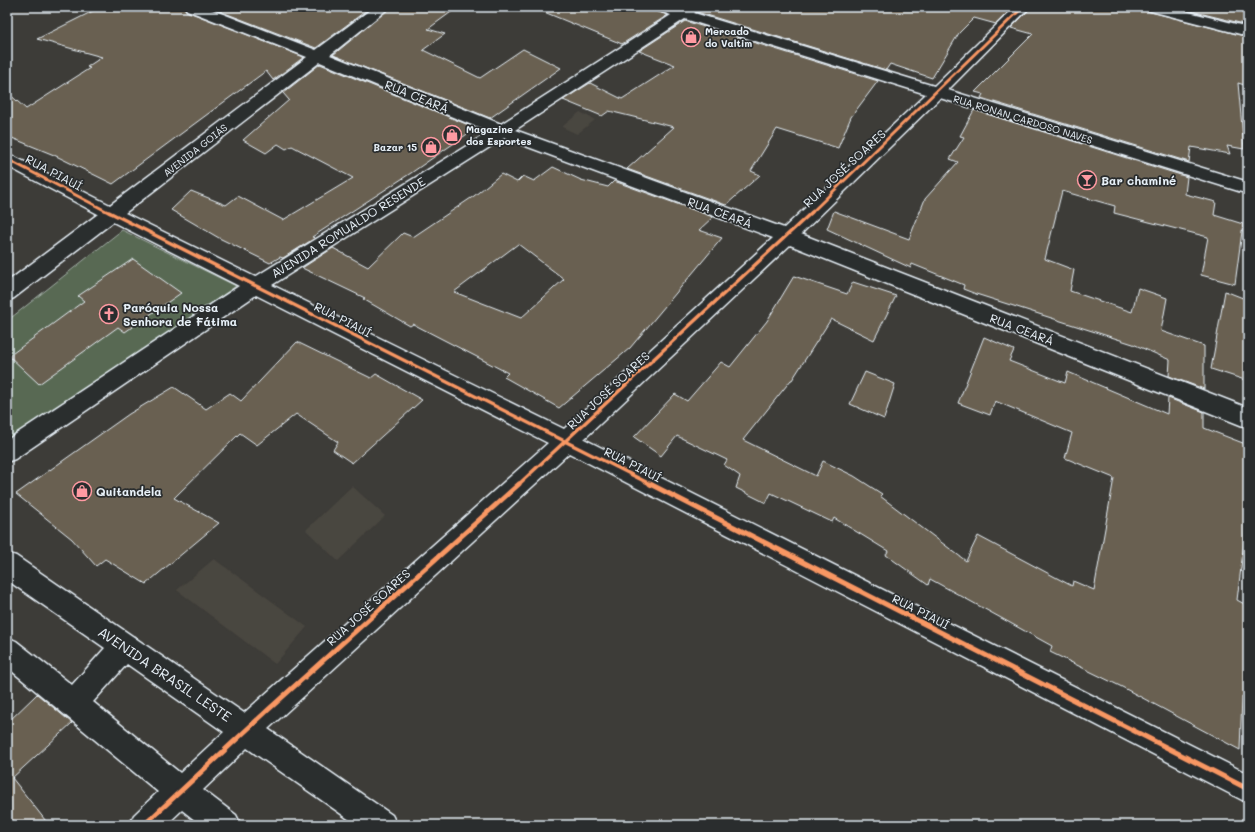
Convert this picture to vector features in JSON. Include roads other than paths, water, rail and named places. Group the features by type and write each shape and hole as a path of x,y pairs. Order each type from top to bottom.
{"street":[{"name":"RUA CEARÁ","path":"192,7 318,56 502,131 786,236 1248,418"},
{"name":"AVENIDA GOIÁS","path":"7,293 383,7"},
{"name":"RUA RONAN CARDOSO NAVES","path":"661,7 688,10 938,92 1248,188"},
{"name":"RUA JOSÉ SOARES","path":"144,825 246,730 568,442 938,92 1023,7"},
{"path":"1152,7 1248,32"},
{"name":"AVENIDA ROMUALDO RESENDE","path":"7,452 255,286 502,131 688,10"},
{"name":"RUA PIAUÍ","path":"7,159 112,214 568,442 1248,789"},
{"name":"AVENIDA BRASIL LESTE","path":"7,565 382,825"},
{"path":"73,704 125,646"},
{"path":"7,650 181,792 226,825"}],"place":[{"name":"Mercado do Valtim","path":"691,37"},
{"name":"Magazine dos Esportes","path":"452,135"},
{"name":"Bazar 15","path":"431,147"},
{"name":"Bar chaminé","path":"1087,180"},
{"name":"Paróquia Nossa Senhora de Fátima","path":"109,314"},
{"name":"Quitandela","path":"82,491"}]}
